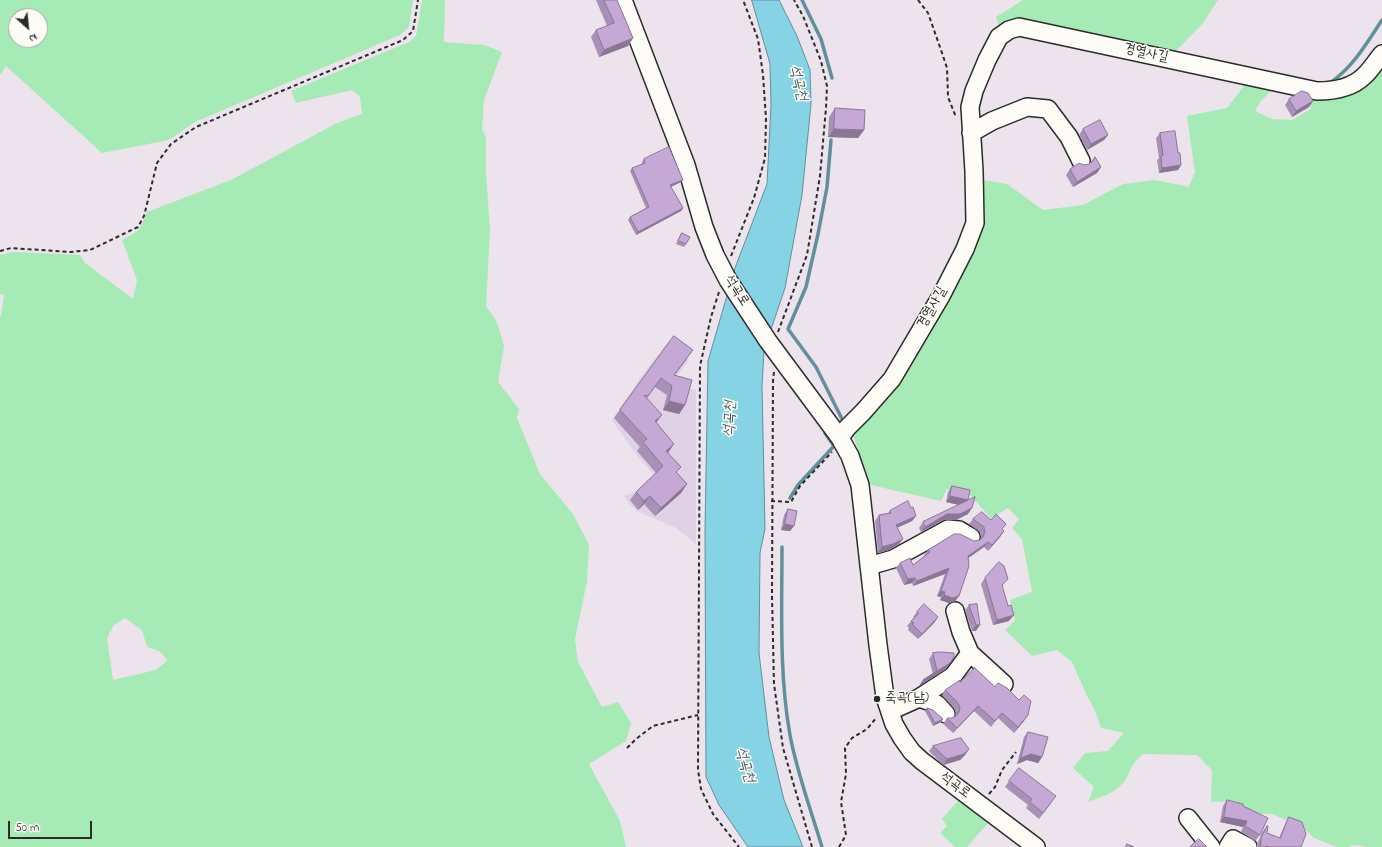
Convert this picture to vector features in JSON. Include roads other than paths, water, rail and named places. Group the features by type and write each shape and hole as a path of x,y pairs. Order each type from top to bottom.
{"street":[{"name":"석곡로","path":"623,0 686,165 704,227 715,255 726,276 773,347 840,438 850,456 860,485 885,697 894,724 912,752 922,761 1036,847"},
{"name":"경열사길","path":"840,438 847,428 892,379 941,296 965,249 975,223 974,171 970,107 974,91 987,60 999,37 1009,30 1020,27 1317,91 1330,91 1351,85 1364,76 1382,54"},
{"path":"971,133 1027,107 1048,109 1069,137 1081,162"},
{"path":"869,566 893,559 948,529 959,530 971,537"},
{"path":"955,611 961,632 970,653 1004,684"},
{"path":"890,711 919,698 953,676 970,653"},
{"path":"919,698 937,704 946,714"},
{"path":"1188,818 1211,847"},
{"path":"1228,847 1233,839 1248,847"}],"water":[{"name":"석곡천","path":"752,0 779,0 797,36 810,70 811,104 802,195 785,288 764,350 762,386 765,529 760,553 759,653 769,737 784,800 803,847 748,847 719,805 706,777 705,530 708,361 735,268 767,184 771,105 770,64"}],"waterway":[{"path":"802,0 821,39 832,78"},
{"path":"1330,83 1353,62 1382,20"},
{"path":"831,140 827,187 806,287 788,329 816,367 842,419"},
{"path":"790,498 798,485 834,446 825,433"},
{"path":"782,547 782,641 786,712 796,763 822,847"}],"place":[{"name":"죽곡(남)","path":"877,699"}]}
